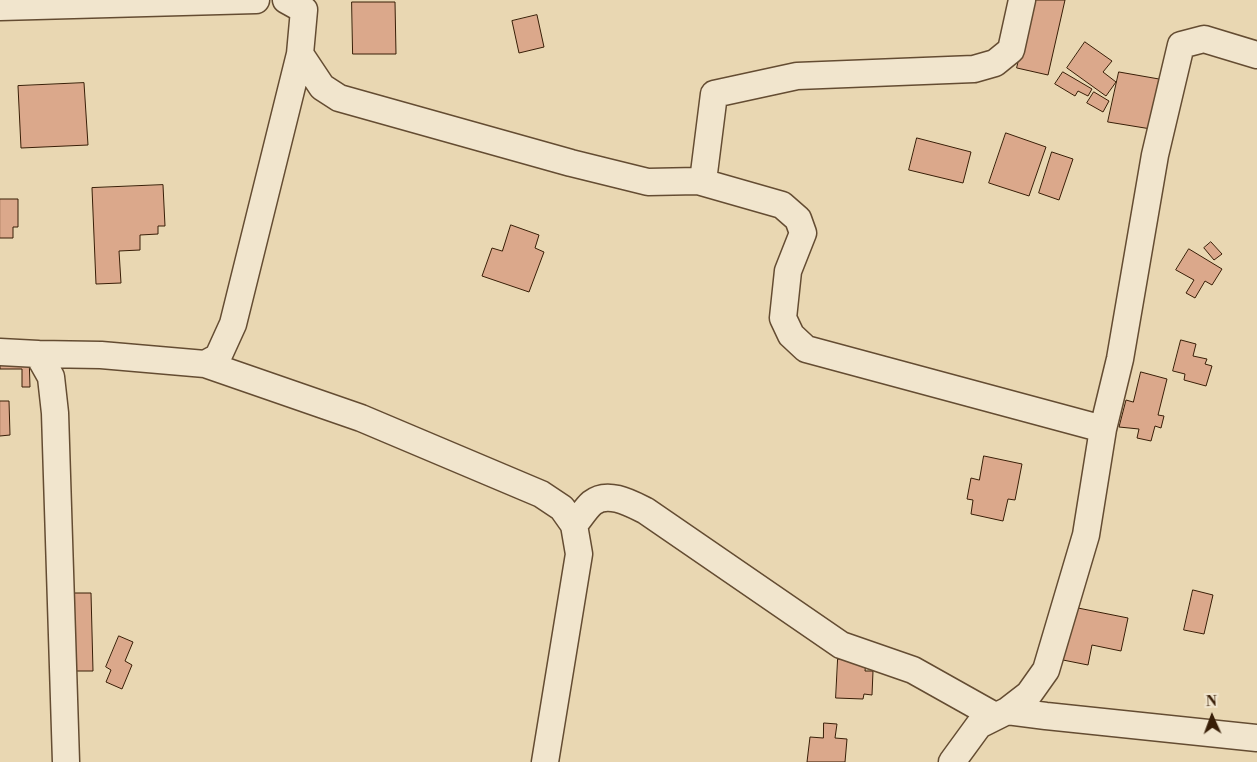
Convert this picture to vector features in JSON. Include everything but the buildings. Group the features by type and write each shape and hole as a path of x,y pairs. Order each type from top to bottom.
{"street":[{"path":"0,7 56,3 256,0"},
{"path":"698,181 704,173 714,94 797,76 974,69 995,63 1011,50 1022,0"},
{"path":"205,364 218,356 233,324 300,54 298,3"},
{"path":"952,762 979,725 1029,694 1046,670 1086,535 1103,429 1120,359 1155,156 1180,45 1204,39 1257,55"},
{"path":"300,54 322,87 338,98 571,163 648,182 698,181 782,205 798,219 803,233 788,271 783,318 791,335 806,349 1103,429"},
{"path":"0,352 101,355 205,364 361,418 541,494 562,508 574,525 579,554 545,762"},
{"path":"38,354 51,377 55,413 66,762"},
{"path":"574,525 593,502 605,498 626,501 646,511 841,645 913,670 1001,713 1257,738"}]}
